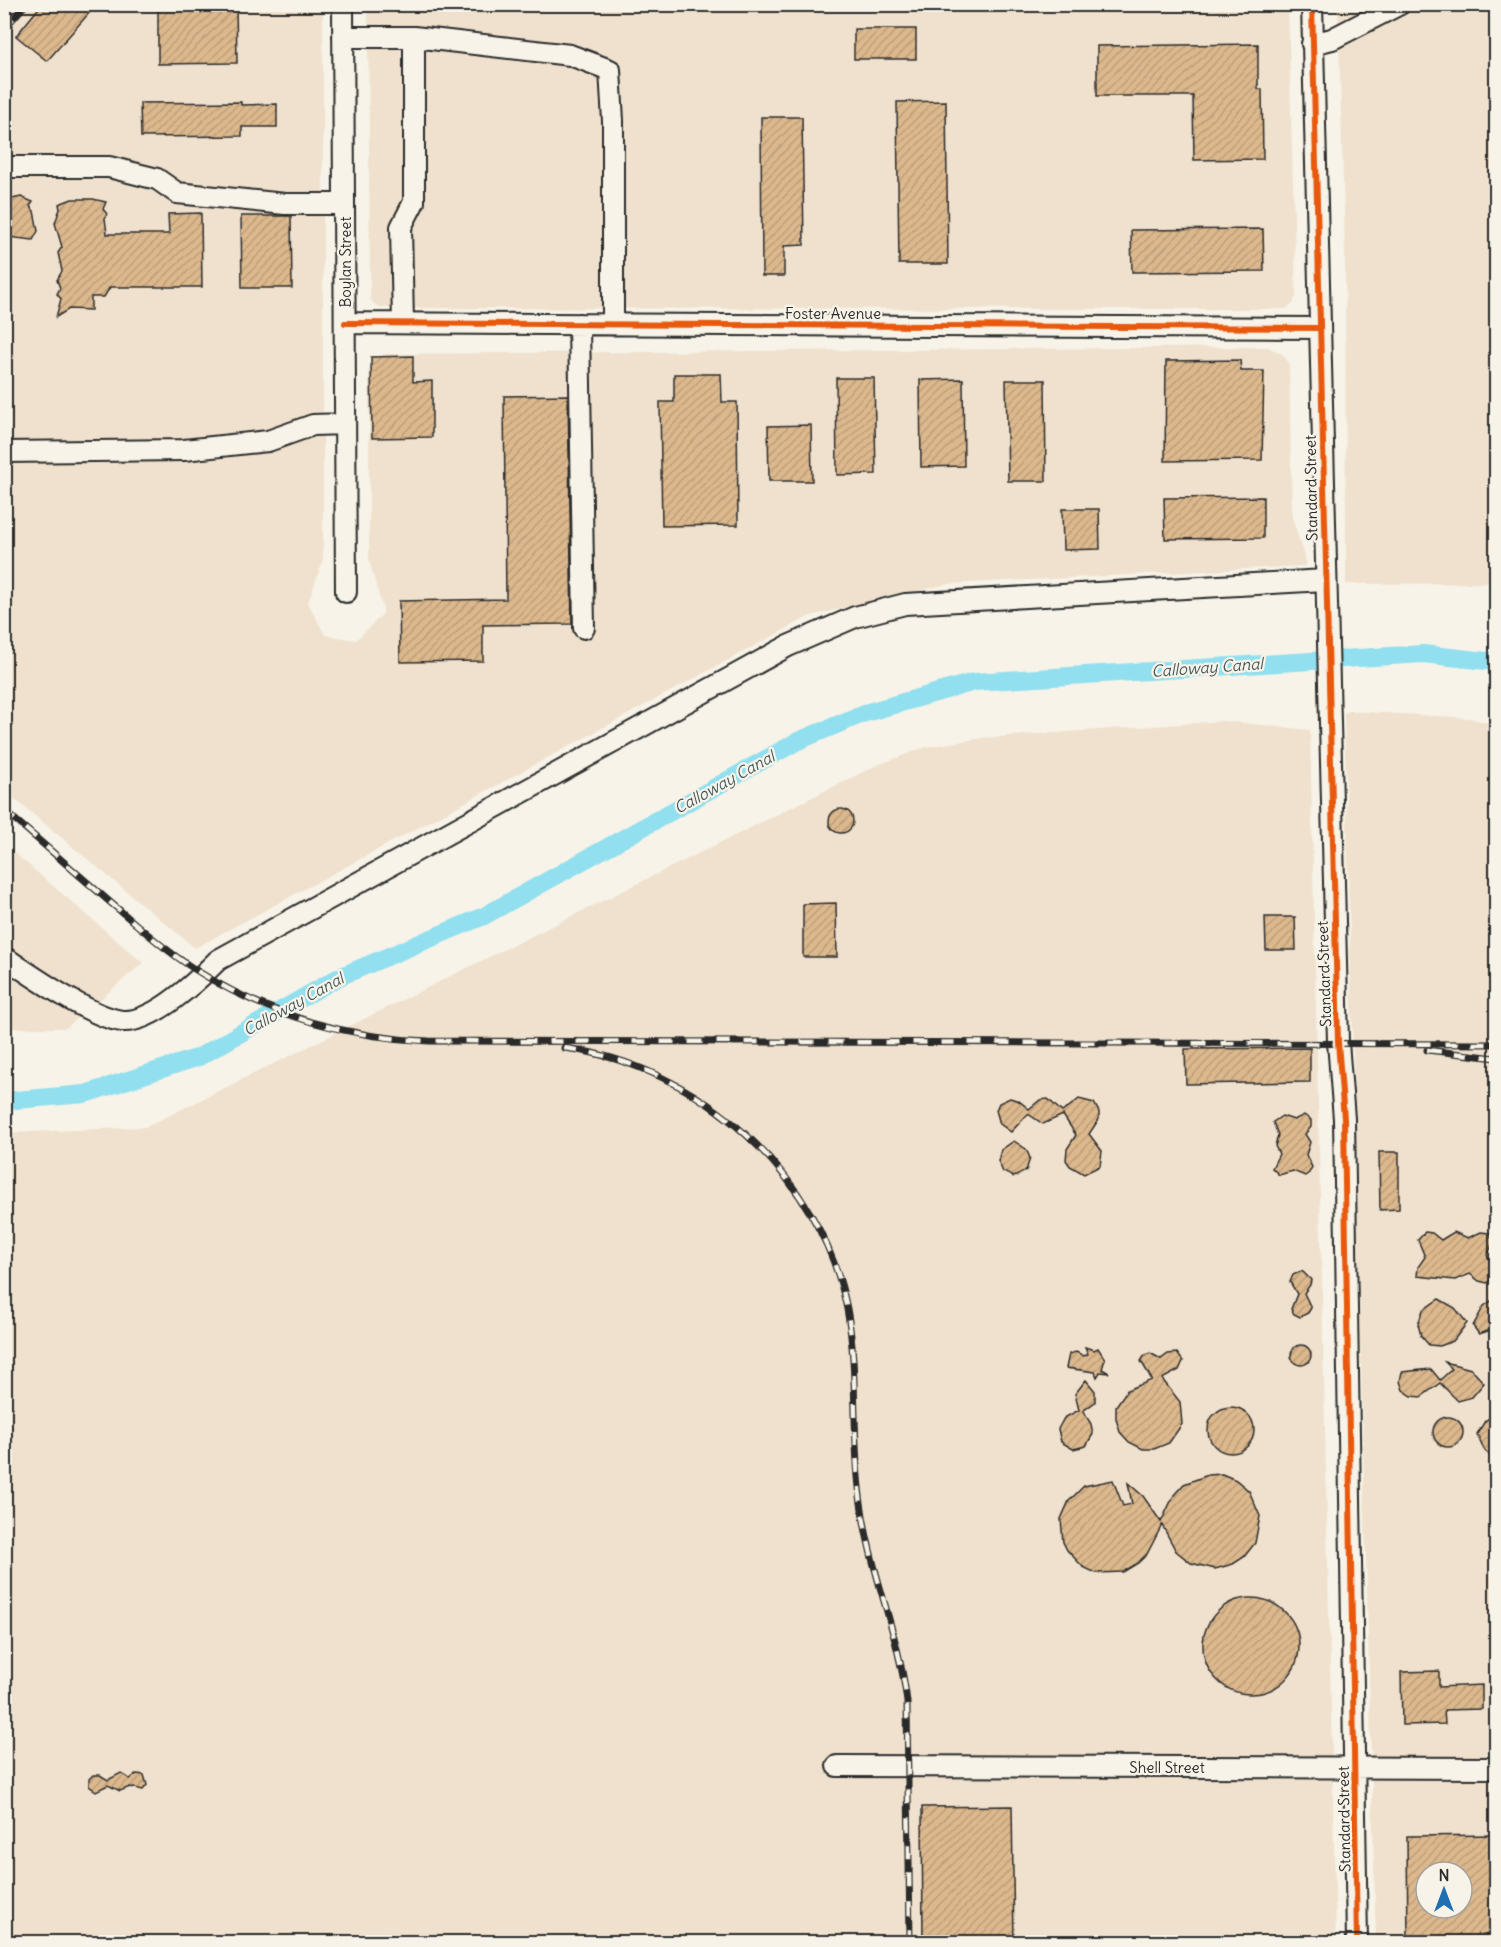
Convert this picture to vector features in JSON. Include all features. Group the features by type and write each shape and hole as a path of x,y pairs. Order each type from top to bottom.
{"street":[{"name":"Boylan Street","path":"343,4 346,592"},
{"path":"1312,44 1332,39 1400,4"},
{"name":"Standard Street","path":"1306,6 1312,44 1328,712 1338,1042 1345,1142 1358,1942"},
{"path":"343,37 414,38 570,55 610,70 613,121 613,324"},
{"path":"404,323 401,227 414,202 414,38"},
{"path":"4,167 109,167 157,179 177,193 285,204 344,204"},
{"name":"Foster Avenue","path":"345,322 1320,328"},
{"path":"579,324 584,628"},
{"path":"4,452 184,450 268,441 313,425 345,424"},
{"path":"4,957 81,1005 121,1021 139,1018 172,1000 218,960 788,646 855,617 905,604 1325,580"},
{"name":"Shell Street","path":"837,1766 1497,1768"}],"shaded area":[{"path":"19,5 323,5 323,560 308,603 325,635 356,640 384,613 369,560 369,370 384,354 1268,347 1281,353 1289,363 1292,518 1305,556 1305,566 948,584 810,616 195,948 5,791 4,20"},
{"path":"368,5 1288,5 1296,296 1293,304 1285,309 383,308 375,305 370,299"},
{"path":"1338,5 1496,5 1496,583 1346,584 1345,249"},
{"path":"1349,711 1469,718 1496,725 1496,1942 1376,1942 1344,713"},
{"path":"1223,721 1310,730 1336,1942 5,1942 4,1133 146,1127 875,766 926,747 983,738"},
{"path":"4,844 143,963 66,1028 5,1028"}],"building":[{"path":"42,4 97,4 47,61 16,36"},
{"path":"236,5 237,63 158,64 158,6"},
{"path":"854,29 916,29 916,59 854,59"},
{"path":"1258,44 1258,89 1262,89 1263,159 1194,160 1193,96 1097,96 1097,46"},
{"path":"946,101 948,264 899,264 897,102"},
{"path":"241,102 241,105 277,104 277,127 242,127 242,136 141,137 140,103"},
{"path":"761,117 802,117 804,245 784,246 784,276 762,276"},
{"path":"21,197 33,202 30,206 34,211 38,231 33,240 7,237 10,232 7,224 10,208 7,200"},
{"path":"72,199 93,199 106,202 103,209 107,214 105,218 107,234 169,234 168,214 201,213 202,287 110,287 104,297 91,297 91,310 69,309 56,317 61,299 57,294 60,288 57,280 62,271 58,253 62,247 55,223 60,209 59,204"},
{"path":"241,216 291,216 292,288 242,288"},
{"path":"1263,229 1264,271 1132,272 1131,230"},
{"path":"413,356 413,382 432,381 432,437 372,438 371,357"},
{"path":"1240,360 1241,371 1264,371 1262,460 1165,461 1166,361"},
{"path":"674,374 721,374 722,402 737,402 738,525 662,526 660,402 674,402"},
{"path":"836,378 874,378 876,474 837,475"},
{"path":"963,379 964,466 921,467 920,380"},
{"path":"1006,380 1045,380 1046,481 1008,481"},
{"path":"568,395 572,624 483,625 483,661 400,662 399,601 506,599 504,396"},
{"path":"811,425 812,481 769,481 768,426"},
{"path":"1263,497 1263,538 1165,539 1164,498"},
{"path":"1062,509 1099,509 1100,549 1063,550"},
{"path":"841,809 850,812 853,821 850,830 841,833 832,830 829,821 832,812"},
{"path":"836,903 837,957 803,957 803,904"},
{"path":"1265,917 1295,917 1296,950 1266,950"},
{"path":"1310,1048 1310,1082 1186,1084 1185,1049"},
{"path":"1010,1098 1019,1101 1029,1109 1040,1100 1048,1099 1062,1112 1079,1099 1094,1103 1099,1112 1099,1119 1089,1134 1102,1151 1100,1166 1084,1174 1070,1166 1066,1160 1067,1149 1076,1135 1063,1115 1043,1124 1028,1114 1011,1132 1000,1124 996,1110 999,1103"},
{"path":"1304,1115 1311,1120 1311,1127 1305,1134 1310,1142 1306,1155 1312,1167 1305,1176 1293,1171 1279,1175 1272,1168 1279,1154 1275,1146 1278,1135 1273,1122 1282,1116 1294,1120"},
{"path":"1014,1141 1026,1149 1030,1158 1026,1171 1014,1177 1003,1172 998,1161 1001,1150"},
{"path":"1379,1152 1399,1152 1399,1209 1380,1210"},
{"path":"1425,1232 1432,1233 1441,1240 1454,1232 1468,1238 1481,1232 1489,1233 1494,1242 1487,1255 1494,1267 1492,1278 1487,1283 1479,1281 1470,1274 1455,1280 1417,1276 1418,1267 1425,1257 1418,1240"},
{"path":"1302,1271 1311,1280 1304,1293 1311,1308 1308,1313 1300,1317 1291,1309 1297,1294 1290,1282 1293,1275"},
{"path":"1497,1297 1497,1328 1479,1334 1473,1326 1484,1306"},
{"path":"1439,1299 1455,1308 1467,1323 1453,1341 1440,1346 1429,1345 1421,1336 1418,1324 1423,1310"},
{"path":"1301,1345 1308,1348 1311,1355 1308,1362 1301,1365 1294,1362 1291,1355 1294,1348"},
{"path":"1085,1347 1094,1350 1098,1348 1105,1359 1102,1369 1109,1373 1100,1372 1097,1377 1095,1372 1066,1368 1069,1354 1076,1352 1084,1356 1088,1354"},
{"path":"1150,1353 1161,1359 1168,1354 1177,1353 1183,1361 1179,1370 1162,1379 1180,1402 1182,1424 1169,1443 1154,1449 1143,1449 1129,1442 1120,1432 1116,1419 1116,1406 1127,1390 1152,1380 1141,1361 1145,1355"},
{"path":"1445,1362 1471,1369 1484,1383 1472,1397 1458,1401 1440,1383 1421,1397 1412,1396 1403,1390 1400,1381 1402,1372 1431,1369 1440,1380 1452,1369"},
{"path":"1086,1380 1095,1391 1095,1402 1083,1411 1091,1424 1093,1434 1086,1446 1073,1449 1061,1442 1058,1429 1064,1418 1079,1410 1075,1394"},
{"path":"1231,1407 1240,1408 1248,1413 1253,1421 1253,1439 1248,1447 1240,1452 1231,1453 1222,1452 1214,1447 1209,1439 1208,1430 1209,1421 1214,1413 1222,1408"},
{"path":"1497,1412 1497,1461 1485,1451 1477,1434 1485,1421"},
{"path":"1448,1417 1458,1422 1463,1432 1458,1442 1448,1447 1438,1442 1433,1432 1438,1422"},
{"path":"1222,1474 1236,1480 1249,1491 1260,1516 1255,1543 1244,1557 1233,1564 1215,1569 1191,1563 1176,1551 1162,1525 1147,1554 1123,1572 1096,1573 1083,1567 1067,1550 1063,1542 1061,1519 1069,1501 1084,1486 1113,1480 1123,1506 1132,1504 1128,1483 1143,1496 1161,1522 1174,1495 1184,1484 1208,1475"},
{"path":"1251,1598 1269,1602 1285,1612 1295,1628 1299,1646 1295,1664 1285,1680 1269,1690 1251,1694 1233,1690 1217,1680 1207,1664 1203,1646 1207,1628 1217,1612 1233,1602"},
{"path":"1439,1671 1439,1687 1482,1685 1482,1709 1444,1710 1445,1724 1402,1725 1401,1672"},
{"path":"121,1773 130,1779 137,1774 144,1775 147,1785 143,1790 130,1787 120,1791 108,1785 96,1791 89,1786 89,1779 93,1775 100,1775 108,1780"},
{"path":"1012,1806 1014,1942 923,1942 922,1807"},
{"path":"1497,1835 1497,1942 1408,1942 1407,1836"}],"waterway":[{"name":"Calloway Canal","path":"4,1101 85,1094 199,1057 339,977 484,916 798,741 865,713 974,682 1423,654 1496,662"}],"railway":[{"path":"4,29 26,4"},
{"path":"4,810 156,941 204,975 256,1002 284,1013 341,1030 370,1035 429,1041 1496,1044"},
{"path":"564,1048 614,1059 661,1077 706,1103 746,1135 781,1172 811,1214 833,1260 847,1309 851,1333 856,1455 865,1528 898,1652 907,1702 910,1942"},
{"path":"1427,1050 1496,1058"}],"cycle path":[{"path":"1312,4 1338,1042 1344,1119 1357,1942"},
{"path":"345,323 1320,328"}]}
